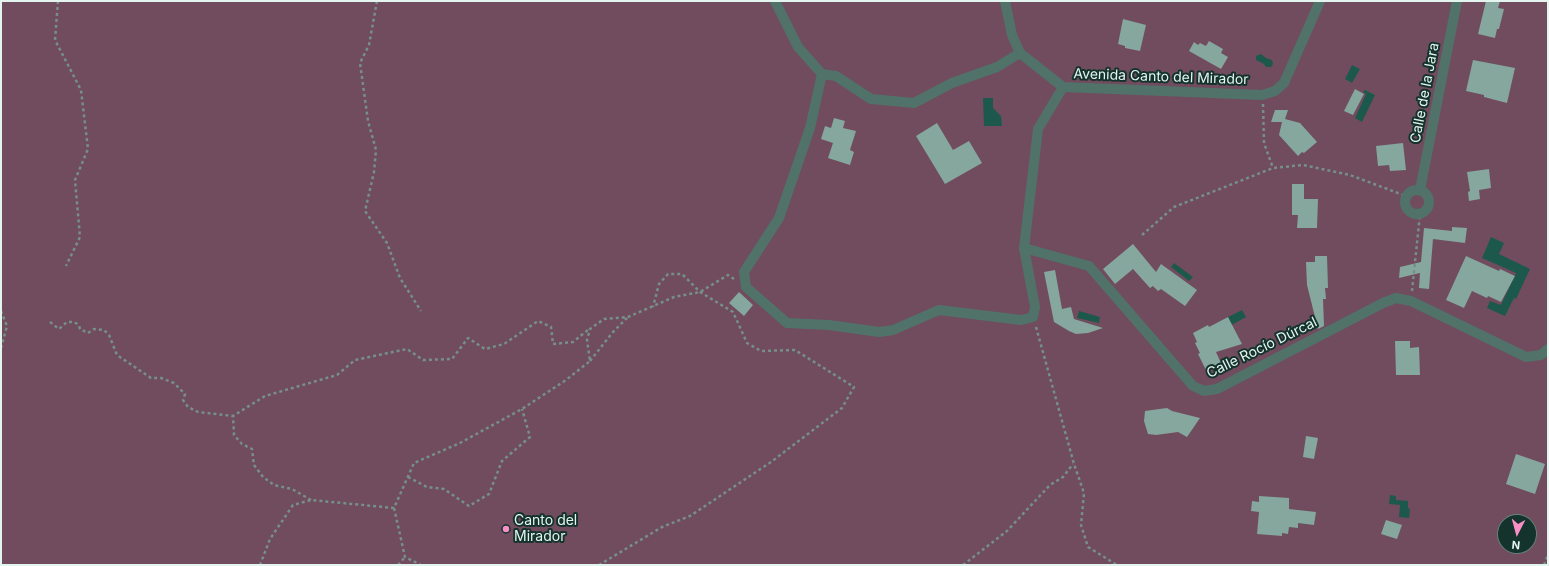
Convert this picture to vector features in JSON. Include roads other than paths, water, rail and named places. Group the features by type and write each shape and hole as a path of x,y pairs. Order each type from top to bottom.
{"street":[{"path":"775,1 798,47 822,74 836,76 871,99 914,103 952,83 997,67 1020,53"},
{"path":"1005,1 1012,35 1020,53 1063,87"},
{"name":"Avenida Canto del Mirador","path":"822,74 810,128 779,218 744,272 746,287 787,323 829,325 878,332 893,330 939,310 1021,320 1033,317 1036,307 1024,248 1038,129 1063,87 1262,95 1276,91 1284,83 1320,1"},
{"name":"Calle de la Jara","path":"1420,190 1457,1"},
{"path":"1414,190 1420,190 1429,200 1427,209 1420,214 1415,214 1407,210 1405,206 1406,196 1414,190"},
{"name":"Calle Rocío Dúrcal","path":"1024,248 1089,266 1193,386 1204,391 1217,389 1383,303 1396,298 1411,301 1526,357 1541,355 1548,348"}],"place":[{"name":"Canto del Mirador","path":"506,529"}]}
